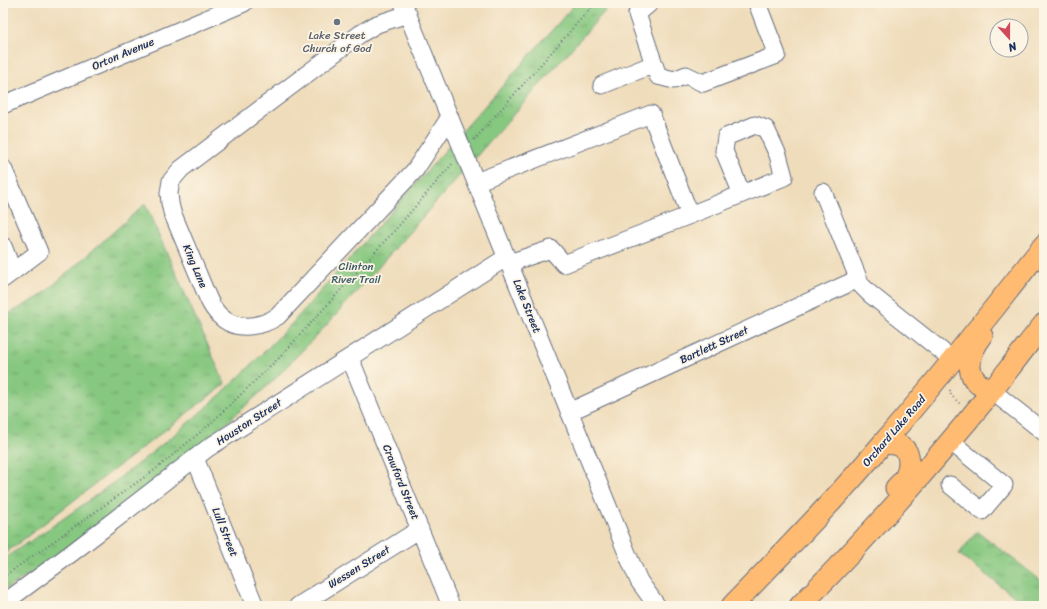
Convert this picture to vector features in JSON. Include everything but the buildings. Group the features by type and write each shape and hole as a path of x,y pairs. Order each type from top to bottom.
{"main road":[{"name":"Orchard Lake Road","path":"732,606 838,495 884,443 953,360 1044,245"},
{"path":"992,391 981,388 971,373 970,366 974,349 976,344 1044,256"},
{"path":"806,600 876,525 950,441 992,391 1044,324"},
{"path":"806,600 816,575 906,477 910,465 908,455 904,447 884,443"}],"street":[{"name":"Orton Avenue","path":"3,105 244,3"},
{"path":"650,3 637,14 658,76 674,80 686,76 703,83 777,55 757,3"},
{"name":"Lake Street","path":"406,9 424,39 450,117 631,563 639,581 657,606"},
{"name":"King Lane","path":"406,9 360,34 181,169 173,177 170,184 169,193 171,208 208,298 216,311 228,322 247,326 264,324 278,316 415,170 450,117"},
{"path":"602,85 654,64"},
{"path":"476,182 651,114 690,215 742,194"},
{"path":"3,168 39,252 8,276 3,246"},
{"path":"823,192 861,285 870,294 953,360"},
{"name":"Houston Street","path":"4,604 195,458 350,358 508,260 551,249 564,264 690,215"},
{"name":"Bartlett Street","path":"569,412 858,279"},
{"name":"Crawford Street","path":"350,358 451,606"},
{"path":"992,391 1044,432"},
{"path":"950,441 1004,485 982,510 950,485"},
{"name":"Lull Street","path":"195,458 255,606"},
{"name":"Wessen Street","path":"298,606 420,529"}],"path":[{"path":"3,577 156,469 187,445 280,357 595,3"},
{"path":"949,387 951,395 966,410"}],"green space":[{"name":"Clinton River Trail","path":"576,3 612,3 336,315 274,380 198,449 51,560 3,591 3,559 114,482 193,419 238,378 294,321"},
{"path":"145,204 225,384 3,555 3,317 41,296"},
{"path":"977,531 1044,583 1044,606 1027,606 959,554"}],"place":[{"name":"Lake Street Church of God","path":"337,22"}]}
